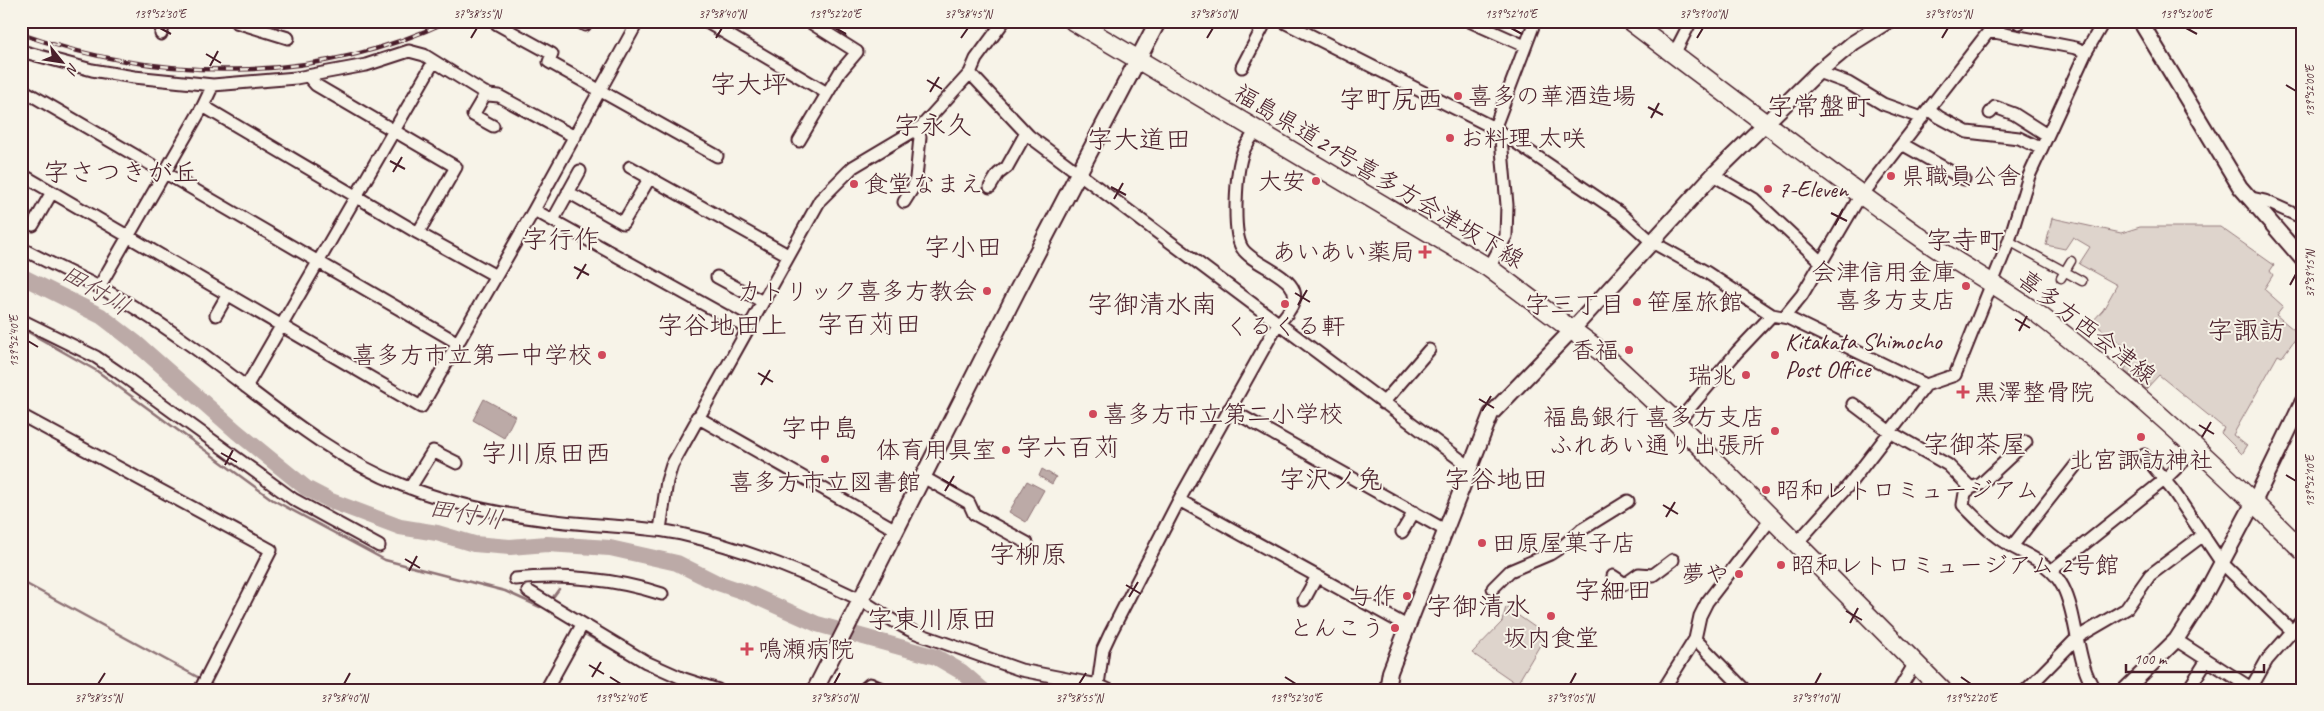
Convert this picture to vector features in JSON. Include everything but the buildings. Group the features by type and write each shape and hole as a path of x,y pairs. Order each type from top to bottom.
{"main road":[{"name":"福島県道21号喜多方会津坂下線","path":"1073,21 1490,268 1600,351 1677,423 1942,690"},
{"path":"814,690 1077,173 1158,21"},
{"name":"喜多方西会津線","path":"1630,21 1922,239 1992,282 2058,330 2197,448 2303,551"}],"street":[{"path":"161,34 165,21"},
{"path":"712,21 710,24 828,93"},
{"path":"799,141 840,72 857,52 808,21"},
{"path":"660,530 667,481 672,465 816,206 853,167 916,130 970,73 976,59 1004,21"},
{"path":"1242,67 1266,21"},
{"path":"1282,21 1496,129 1620,213 1652,242 1781,317 1926,385"},
{"path":"1469,21 1525,46"},
{"path":"1490,268 1506,236 1506,205 1501,139 1496,129 1498,118 1535,21"},
{"path":"1674,54 1691,21"},
{"path":"1387,690 1390,672 1492,414 1572,330 1713,175 1818,72 1853,44 1888,21"},
{"path":"1796,544 1848,486 1926,385 1955,375 2010,241 2029,176 2040,148 2086,52 2104,21"},
{"path":"2140,21 2248,197 2303,260"},
{"path":"21,174 421,407 575,137 635,22"},
{"path":"497,24 552,54 549,62 717,156"},
{"path":"237,25 288,38"},
{"path":"1677,423 1737,352 1781,317 1802,294 1856,203 1990,26 2086,52"},
{"path":"21,51 92,70 134,78 213,84 308,76 366,65 409,51 421,54 433,63 486,93 499,96 575,137"},
{"path":"246,387 433,63"},
{"path":"1818,72 1848,83 1883,104 1939,117 1967,132 2019,138 2040,148"},
{"path":"970,73 1026,133 1470,467"},
{"path":"308,76 316,85 456,167 418,233"},
{"path":"99,287 203,106 213,84"},
{"path":"21,89 458,343"},
{"path":"486,93 474,115 493,126"},
{"path":"203,106 418,233 496,276"},
{"path":"1990,113 1995,107 2014,114 2047,135"},
{"path":"21,248 99,287 188,343 246,387 364,468 410,488 472,506 512,515 660,530 706,540 816,579 859,600 911,631 1021,670 1104,687 1103,649 1179,500 1229,409 1278,323 1283,320 1295,302 1296,292 1286,280 1242,249 1237,224 1240,163 1244,149 1257,129"},
{"path":"904,202 914,186 916,178 920,137 916,130"},
{"path":"990,187 998,174 1007,167 1026,133"},
{"path":"1902,144 1964,179"},
{"path":"630,168 788,256"},
{"path":"553,220 580,171"},
{"path":"1713,175 1754,199 1822,263"},
{"path":"568,192 623,223 649,179"},
{"path":"33,225 52,192"},
{"path":"2248,197 2265,201 2303,218"},
{"path":"534,210 747,328"},
{"path":"2010,241 2063,275 2082,281"},
{"path":"2063,275 2072,261"},
{"path":"717,277 762,302"},
{"path":"216,315 228,294"},
{"path":"21,320 118,372 293,499 379,546"},
{"path":"1383,403 1429,350"},
{"path":"1853,404 1890,432 1948,464 1971,488"},
{"path":"1229,409 1445,530"},
{"path":"2125,690 2176,640 2204,596 2301,409"},
{"path":"21,415 271,550 200,690"},
{"path":"697,417 896,530"},
{"path":"2026,442 1981,484 1965,493 1963,505 1998,538 2013,545 2052,570 2068,600 2095,690"},
{"path":"2052,570 2164,480 2197,448"},
{"path":"410,488 433,451 457,463"},
{"path":"2144,455 2164,480 2221,562 2290,630"},
{"path":"2013,545 2076,465"},
{"path":"923,476 969,503 974,514 1027,543"},
{"path":"1179,500 1408,627"},
{"path":"1493,588 1510,571 1550,554 1581,530 1628,501"},
{"path":"1402,532 1414,512"},
{"path":"1663,690 1695,639 1700,616 1708,602 1771,519"},
{"path":"2026,690 2078,637 2126,609 2150,575 2202,536"},
{"path":"1613,576 1625,584 1639,574 1653,575 1673,560"},
{"path":"1304,600 1317,576"},
{"path":"515,579 605,580 628,584 662,594"},
{"path":"528,591 646,662 684,679 718,690"},
{"path":"2176,640 2252,689 2267,660 2290,630 2303,619"},
{"path":"546,690 582,625"},
{"path":"1695,639 1745,690"},
{"path":"2188,690 2207,660"},
{"path":"1899,690 1916,663"},
{"path":"864,690 870,684 884,690"}],"shaded area":[{"path":"2052,218 2121,233 2140,227 2220,227 2274,265 2270,271 2273,275 2264,289 2283,306 2276,315 2299,334 2282,357 2278,355 2233,435 2247,446 2242,454 2221,433 2224,428 2159,375 2146,389 2124,370 2136,355 2092,322 2103,310 2117,285 2079,264 2090,247 2073,237 2065,249 2046,245"},
{"path":"484,399 515,416 504,438 473,420"},
{"path":"1042,469 1056,477 1052,484 1039,476"},
{"path":"1027,481 1044,490 1026,522 1009,512"},
{"path":"1506,607 1546,635 1517,684 1472,653 1502,622"}],"waterway":[{"name":"田付川","path":"21,276 101,316 135,342 237,432 306,488 331,501 400,527 437,533 474,544 510,547 547,544 610,548 677,563 715,582 750,594 817,624 936,657 962,672 983,690"},
{"path":"21,328 97,371 273,500 385,560 505,591 540,607 544,604"},
{"path":"21,581 203,680"},
{"path":"551,600 559,589"},
{"path":"581,632 644,667"},
{"path":"207,682 221,690"},
{"path":"683,685 696,690"}],"railway":[{"path":"21,34 73,50 127,61 181,68 236,70 291,66 344,57 397,42 448,21"}],"place":[{"name":"喜多の華酒造場","path":"1458,96"},
{"name":"お料理 太咲","path":"1450,138"},
{"name":"県職員公舎","path":"1891,176"},
{"name":"大安","path":"1316,181"},
{"name":"食堂なまえ","path":"854,184"},
{"name":"7-Eleven","path":"1768,189"},
{"name":"あいあい薬局","path":"1425,252"},
{"name":"会津信用金庫 喜多方支店","path":"1966,286"},
{"name":"カトリック喜多方教会","path":"987,291"},
{"name":"笹屋旅館","path":"1637,302"},
{"name":"くるくる軒","path":"1285,304"},
{"name":"香福","path":"1629,350"},
{"name":"喜多方市立第一中学校","path":"602,355"},
{"name":"Kitakata Shimocho Post Office","path":"1775,355"},
{"name":"瑞兆","path":"1746,375"},
{"name":"黒澤整骨院","path":"1963,392"},
{"name":"喜多方市立第二小学校","path":"1093,414"},
{"name":"福島銀行 喜多方支店 ふれあい通り出張所","path":"1775,431"},
{"name":"北宮諏訪神社","path":"2141,437"},
{"name":"体育用具室","path":"1006,450"},
{"name":"喜多方市立図書館","path":"825,459"},
{"name":"昭和レトロミュージアム","path":"1766,490"},
{"name":"田原屋菓子店","path":"1482,543"},
{"name":"昭和レトロミュージアム 2号館","path":"1781,565"},
{"name":"夢や","path":"1739,574"},
{"name":"与作","path":"1407,596"},
{"name":"坂内食堂","path":"1551,616"},
{"name":"とんこう","path":"1395,628"},
{"name":"鳴瀬病院","path":"747,649"}],"district":[{"name":"字大坪","path":"749,84"},
{"name":"字町尻西","path":"1391,99"},
{"name":"字常盤町","path":"1819,106"},
{"name":"字永久","path":"933,125"},
{"name":"字大道田","path":"1139,139"},
{"name":"字さつきが丘","path":"121,172"},
{"name":"字行作","path":"561,239"},
{"name":"字寺町","path":"1965,240"},
{"name":"字小田","path":"963,247"},
{"name":"字御清水南","path":"1152,304"},
{"name":"字三丁目","path":"1575,304"},
{"name":"字百苅田","path":"869,324"},
{"name":"字谷地田上","path":"722,325"},
{"name":"字諏訪","path":"2246,330"},
{"name":"字中島","path":"820,428"},
{"name":"字御茶屋","path":"1975,444"},
{"name":"字六百苅","path":"1068,447"},
{"name":"字川原田西","path":"546,453"},
{"name":"字沢ノ免","path":"1331,479"},
{"name":"字谷地田","path":"1496,479"},
{"name":"字柳原","path":"1028,554"},
{"name":"字細田","path":"1613,590"},
{"name":"字御清水","path":"1478,606"},
{"name":"字東川原田","path":"932,619"}]}
